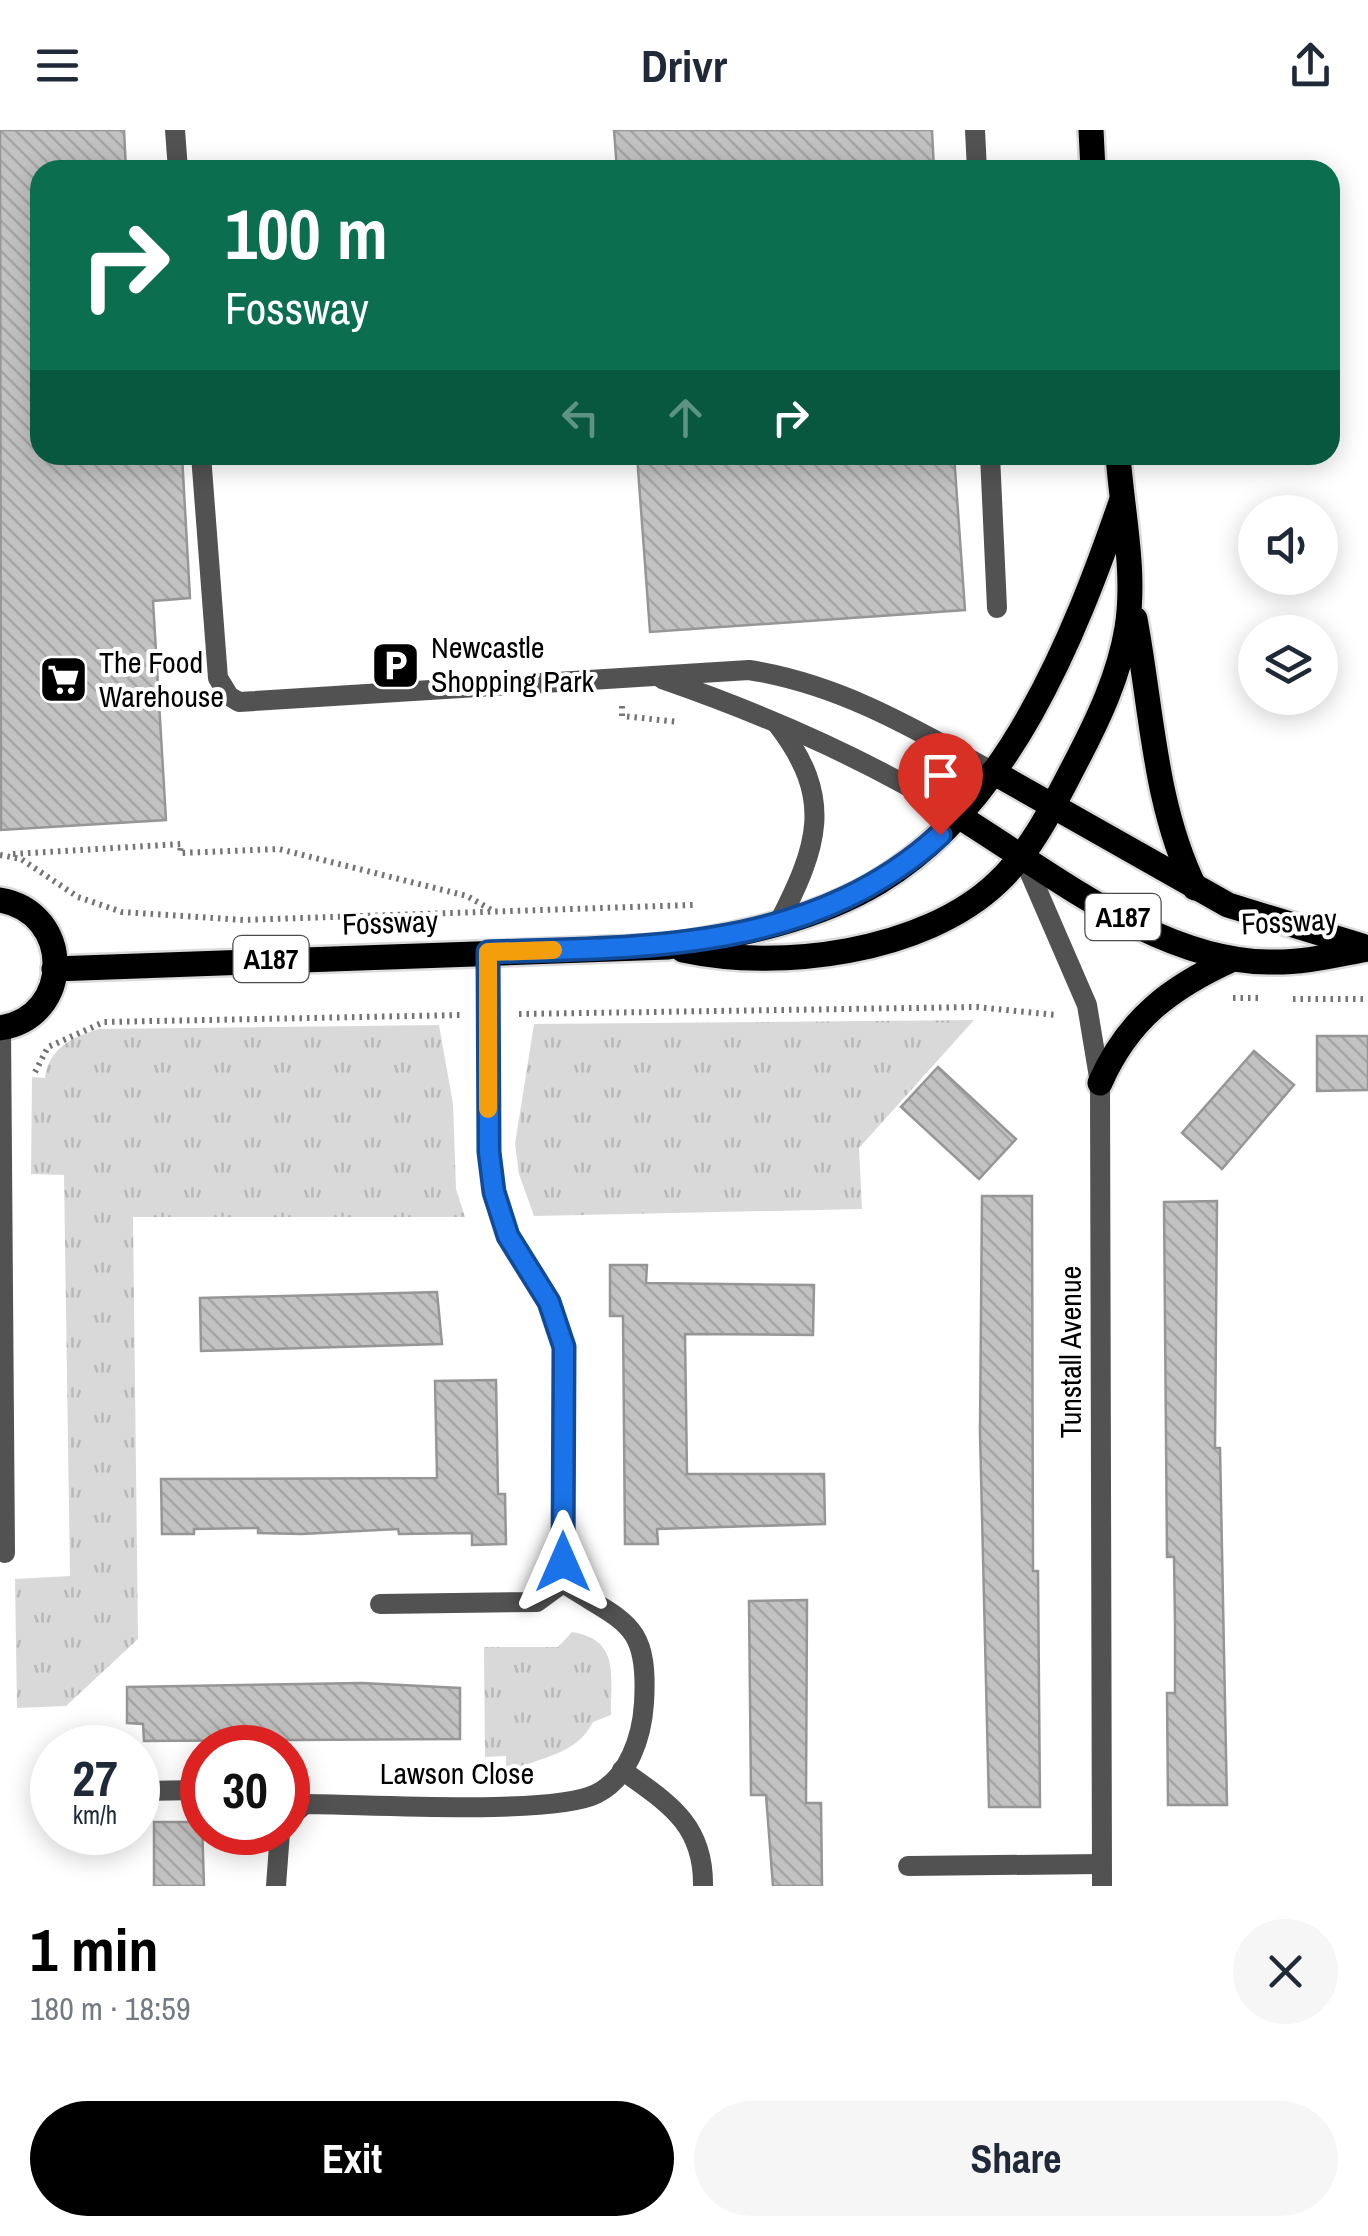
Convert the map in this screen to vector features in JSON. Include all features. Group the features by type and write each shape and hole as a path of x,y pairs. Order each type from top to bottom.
{"main road":[{"path":"1090,130 1092,160"},
{"path":"1119,465 1130,594 1158,772 1179,854 1195,888"},
{"name":"Fossway","path":"668,947 778,924 877,884 960,817 993,772 1062,655 1122,502"},
{"path":"960,817 1022,855 1052,808 1109,691 1120,660 1130,594"},
{"name":"Fossway","path":"993,772 1195,888 1251,915 1368,948"},
{"name":"Fossway","path":"54,970 668,947 762,961 842,953 931,923 980,897 1022,855 1147,930 1191,950 1234,959 1319,959 1368,948"},
{"path":"0,900 21,906 46,928 54,970 49,994 36,1014 1,1028"},
{"name":"A187","path":"1100,1083 1122,1041 1165,994 1234,959"}],"street":[{"path":"176,130 178,160"},
{"path":"975,130 976,160"},
{"path":"202,465 218,678 229,696 240,702 748,670 804,681 892,716 993,772"},
{"path":"990,465 997,608"},
{"path":"655,677 774,720 891,776 960,817"},
{"path":"774,720 798,752 815,804 811,854 778,924"},
{"name":"Tunstall Avenue","path":"1022,855 1087,1005 1100,1083 1102,1886"},
{"path":"488,952 489,1152 494,1192 508,1236 549,1302 564,1347 563,1584"},
{"path":"1,1028 5,1553"},
{"path":"380,1604 537,1602 563,1584"},
{"path":"563,1584 620,1614 646,1660 642,1734 622,1770 676,1808 697,1849 703,1886"},
{"name":"Lawson Close","path":"310,1802 552,1804 597,1794 622,1770"},
{"path":"276,1855 276,1886"},
{"path":"908,1866 1102,1864"}],"path":[{"path":"624,678 622,716 692,724"},
{"path":"3,855 181,844 180,853 280,849 467,896 496,912"},
{"path":"3,855 36,866 78,897 122,912 244,920 704,905"},
{"path":"1227,998 1368,999"}],"green space":[{"path":"974,1020 859,1148 862,1209 534,1216 519,1174 515,1144 534,1024"},
{"path":"439,1025 453,1104 456,1189 465,1217 133,1217 138,1639 66,1706 17,1708 15,1579 70,1576 64,1175 31,1174 32,1077 45,1078 51,1059 63,1045 99,1029"},
{"path":"572,1632 588,1636 606,1651 611,1674 611,1715 593,1722 586,1734 566,1749 506,1774 506,1756 485,1757 484,1647 558,1647"}],"building":[{"path":"0,130 124,130 126,160 30,160 30,465 183,465 190,598 153,601 166,820 1,830"},
{"path":"614,130 932,130 934,160 616,160"},
{"path":"638,465 955,465 965,610 650,632"},
{"path":"1317,1036 1368,1036 1368,1090 1317,1091"},
{"path":"1254,1051 1294,1085 1222,1169 1182,1133"},
{"path":"938,1067 1016,1139 979,1179 901,1107"},
{"path":"982,1196 1032,1196 1033,1571 1038,1571 1040,1807 989,1807 980,1432"},
{"path":"1217,1201 1215,1448 1220,1448 1227,1805 1168,1805 1167,1693 1175,1693 1175,1623 1174,1557 1167,1557 1164,1202"},
{"path":"610,1265 647,1265 646,1283 814,1285 813,1335 685,1334 687,1474 824,1474 825,1524 657,1529 658,1544 625,1544 623,1316 610,1316"},
{"path":"437,1292 442,1344 201,1351 200,1298"},
{"path":"496,1380 498,1494 505,1494 506,1544 472,1545 472,1533 399,1534 398,1529 302,1534 258,1533 258,1528 194,1529 194,1534 162,1534 161,1479 437,1478 435,1381"},
{"path":"807,1600 806,1803 821,1803 822,1886 773,1886 766,1795 751,1795 749,1601"},
{"path":"362,1683 460,1688 460,1739 310,1740 310,1725 180,1725 180,1741 160,1741 160,1725 127,1723 127,1687"},
{"path":"160,1822 180,1822 180,1855 203,1855 204,1886 154,1886 154,1855 160,1855"}],"slow traffic":[{"path":"488,1109 488,952 553,950"}],"place":[{"name":"Newcastle Shopping Park","path":"396,665"},
{"name":"The Food Warehouse","path":"64,680"}],"route":[{"path":"563,1562 564,1347 549,1302 508,1236 494,1192 489,1152 488,952 668,947 778,924 877,884 940,835"}]}
